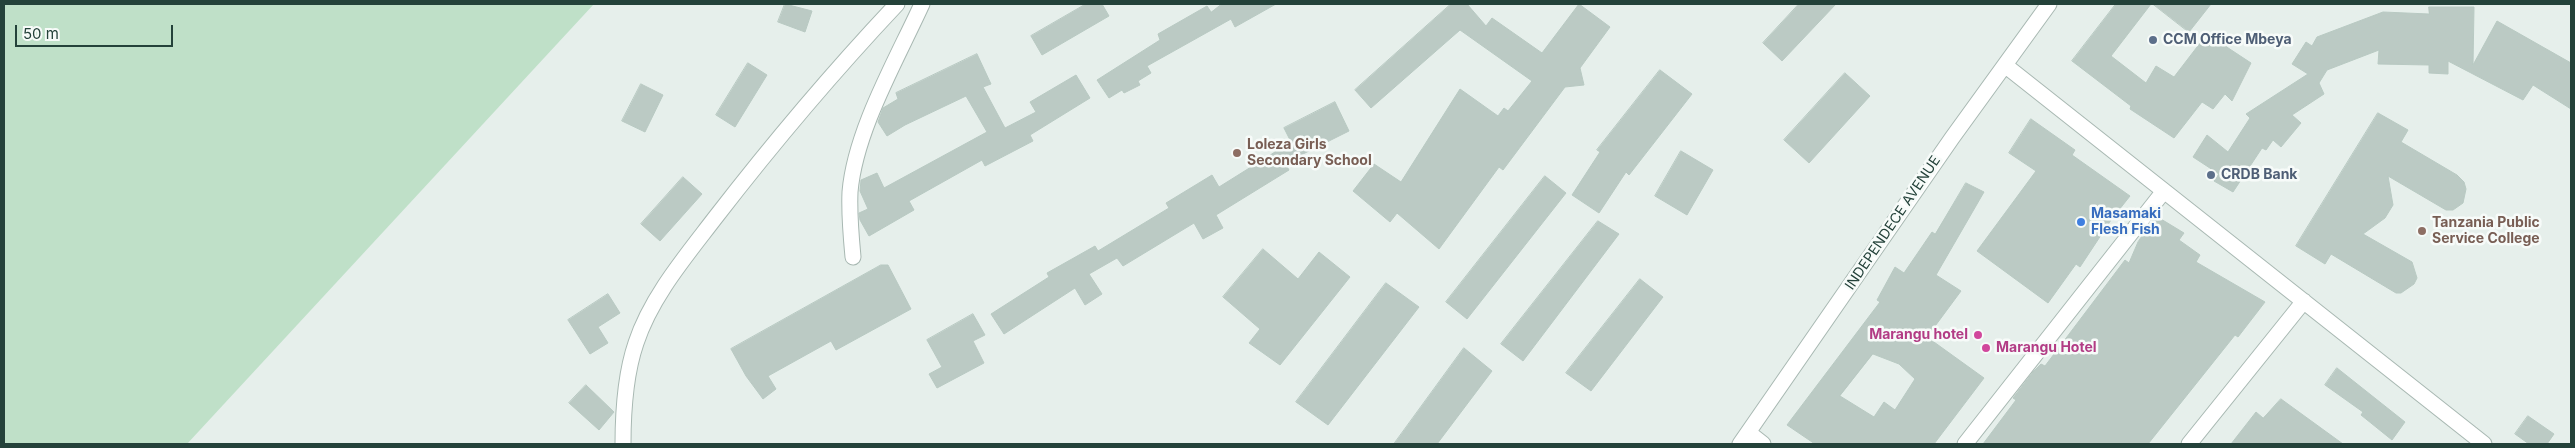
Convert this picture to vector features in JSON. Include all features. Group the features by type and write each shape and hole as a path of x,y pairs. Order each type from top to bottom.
{"street":[{"path":"623,444 623,414 628,376 636,342 654,307 681,263 752,170 829,75 897,4"},
{"path":"853,257 850,191 856,165 874,109 922,4"},
{"name":"INDEPENDECE AVENUE","path":"1745,439 1952,138 2006,66 2049,4"},
{"path":"2006,66 2484,444"},
{"path":"1965,444 2164,191"},
{"path":"2189,444 2304,302"},
{"path":"1745,439 1763,444"}],"green space":[{"path":"4,4 594,4 187,444 4,444"}],"building":[{"path":"785,4 812,11 805,32 778,22"},
{"path":"1086,4 1102,4 1109,16 1042,55 1031,36"},
{"path":"1222,4 1276,4 1235,27 1231,19 1147,66 1151,73 1138,81 1140,85 1124,93 1122,90 1109,98 1097,80 1160,40 1158,34 1207,6 1211,12"},
{"path":"1451,4 1467,4 1486,26 1492,18 1542,53 1579,4 1610,27 1580,68 1584,85 1565,87 1503,170 1499,167 1439,249 1397,213 1390,222 1353,191 1374,164 1401,182 1460,89 1498,116 1504,108 1508,111 1532,81 1460,30 1371,108 1355,90"},
{"path":"1799,4 1836,4 1782,61 1763,43"},
{"path":"2116,4 2151,4 2111,56 2146,83 2156,66 2174,77 2207,34 2251,63 2232,101 2225,94 2213,109 2202,102 2174,138 2130,109 2131,106 2072,61"},
{"path":"2153,4 2211,4 2189,32"},
{"path":"2429,7 2474,7 2473,65 2497,21 2571,63 2571,109 2533,85 2523,100 2448,61 2448,74 2429,73 2429,65 2378,64 2379,50 2327,70 2319,83 2324,94 2292,115 2301,123 2281,147 2273,140 2266,150 2262,148 2233,192 2214,181 2219,174 2193,157 2207,135 2228,152 2250,118 2246,114 2308,74 2292,64 2306,42 2312,46 2317,37 2383,12 2429,14"},
{"path":"977,54 991,84 983,87 1005,128 1036,112 1030,102 1076,75 1090,98 1030,135 1033,141 985,166 982,160 909,201 914,210 869,236 860,220 859,213 868,209 860,191 861,180 877,173 884,188 987,132 966,96 905,125 887,136 878,122 883,108 898,99 896,93"},
{"path":"748,63 767,75 735,127 716,115"},
{"path":"1660,70 1692,94 1629,175 1626,172 1599,213 1572,195 1600,152 1597,150"},
{"path":"1845,73 1870,96 1809,163 1784,140"},
{"path":"641,84 663,95 645,132 622,121"},
{"path":"1335,102 1349,131 1285,163 1289,170 1216,215 1223,228 1203,239 1194,223 1123,266 1117,258 1089,274 1102,294 1085,305 1075,288 1004,334 991,314 1049,277 1047,273 1095,246 1098,251 1169,208 1166,203 1212,175 1219,187 1291,142 1284,128"},
{"path":"2378,113 2408,130 2401,142 2457,175 2464,182 2466,189 2463,203 2453,210 2446,210 2388,176 2393,205 2385,218 2363,234 2412,262 2417,278 2414,284 2401,293 2396,293 2331,254 2325,264 2296,246"},
{"path":"2031,119 2075,150 2072,155 2130,196 2111,220 2080,267 2076,264 2048,303 1977,251 2036,171 2009,153"},
{"path":"1681,151 1713,170 1687,215 1655,196"},
{"path":"1545,176 1566,193 1467,319 1446,302"},
{"path":"683,177 702,194 660,241 641,224"},
{"path":"1966,183 1984,192 1936,275 1961,291 1927,337 1984,378 1934,444 1815,444 1787,425 1880,302 1877,300 1895,267 1904,273 1932,232 1935,234","holes":["1873,354 1899,364 1915,379 1895,410 1884,402 1874,417 1840,396"]},
{"path":"2156,216 2184,233 2179,240 2200,255 2196,262 2265,302 2238,337 2235,335 2148,444 1983,444 2016,400 2013,398 2033,372 2041,364 2045,366 2125,260 2129,263 2138,242"},
{"path":"1598,221 1619,234 1523,361 1501,344"},
{"path":"1263,249 1298,279 1319,252 1350,277 1280,365 1249,343 1260,329 1223,297"},
{"path":"881,265 888,265 911,309 836,350 831,341 768,376 776,389 763,399 746,376 731,349"},
{"path":"1640,279 1663,297 1591,391 1566,373"},
{"path":"1386,283 1419,307 1328,425 1296,402"},
{"path":"608,294 620,313 598,327 608,343 590,354 568,320"},
{"path":"973,314 985,335 973,341 984,363 937,388 929,374 942,367 927,340"},
{"path":"1464,348 1492,371 1437,444 1394,444"},
{"path":"2337,368 2405,422 2392,440 2361,415 2363,412 2325,385"},
{"path":"586,385 614,412 599,430 569,403"},
{"path":"2281,399 2343,444 2231,444 2256,412 2263,418"},
{"path":"2528,416 2554,434 2547,444 2529,444 2515,434"}],"place":[{"name":"CCM Office Mbeya","path":"2153,40"},
{"name":"Loleza Girls Secondary School","path":"1237,153"},
{"name":"CRDB Bank","path":"2211,175"},
{"name":"Masamaki Flesh Fish","path":"2081,222"},
{"name":"Tanzania Public Service College","path":"2422,231"},
{"name":"Marangu hotel","path":"1978,335"},
{"name":"Marangu Hotel","path":"1986,348"}]}
